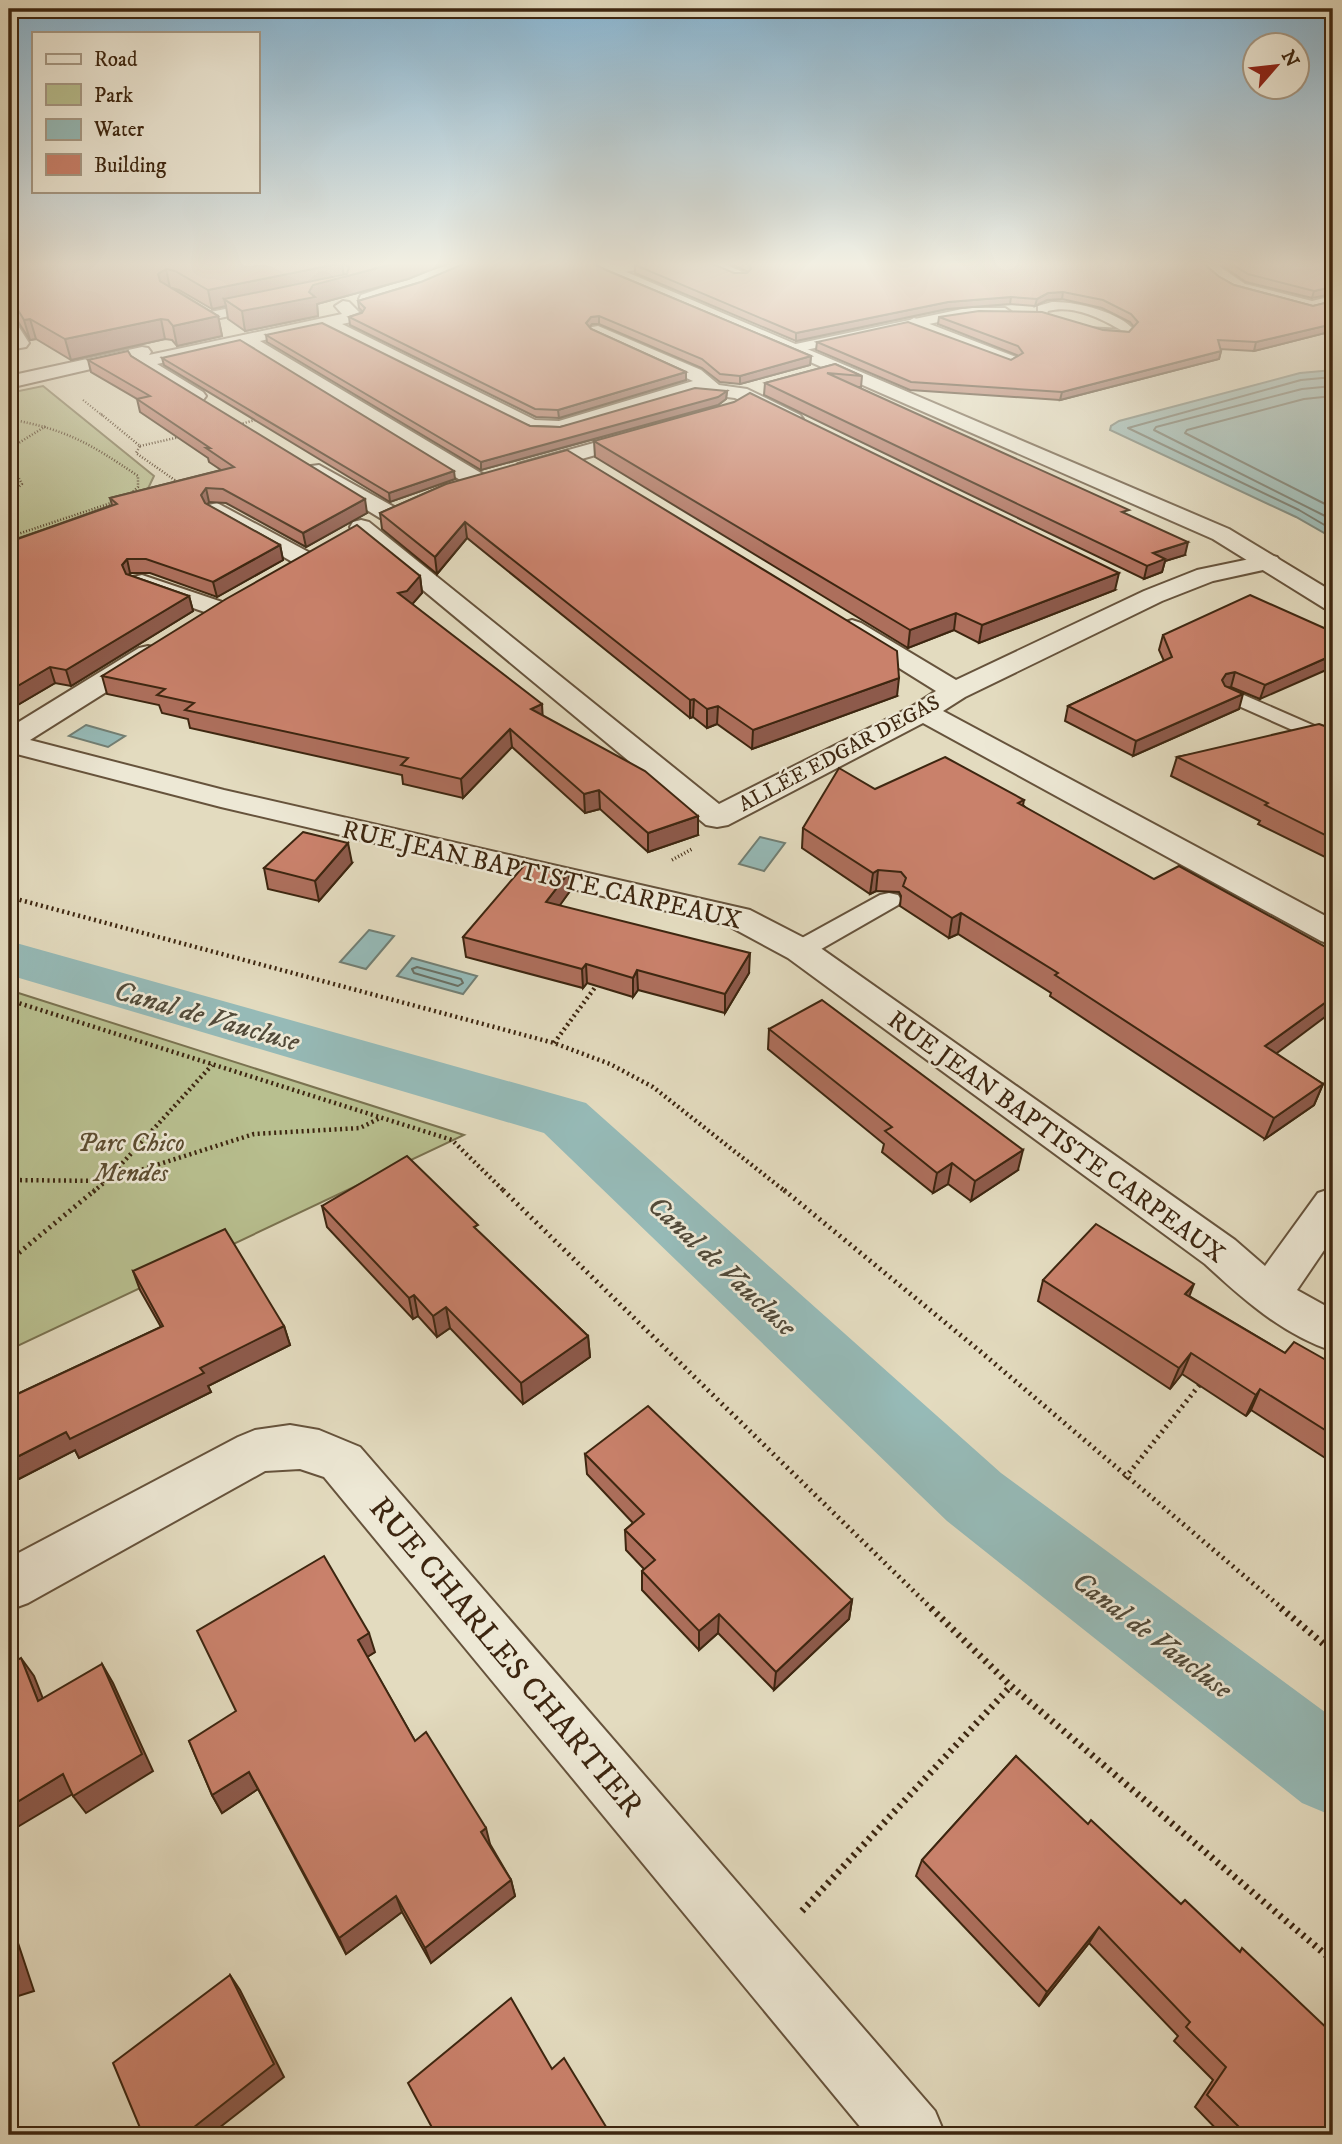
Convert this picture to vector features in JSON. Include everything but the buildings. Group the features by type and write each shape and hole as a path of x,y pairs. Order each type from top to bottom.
{"street":[{"path":"9,382 107,362"},
{"path":"141,362 207,403"},
{"path":"283,362 478,481"},
{"path":"407,362 531,426 560,427 694,387 711,387 740,393 816,430"},
{"path":"667,362 694,374 711,387"},
{"path":"822,362 1221,534 1333,603"},
{"path":"794,378 834,367"},
{"path":"740,393 767,386"},
{"path":"713,415 740,403 740,393"},
{"path":"576,423 614,444"},
{"path":"452,490 664,429"},
{"path":"573,456 596,470"},
{"path":"297,458 388,513"},
{"path":"285,572 388,513 414,504"},
{"path":"217,510 306,560"},
{"name":"ALLÉE EDGAR DEGAS","path":"343,538 718,818 923,712 955,691 1153,596 1206,575 1269,562"},
{"path":"140,581 219,609"},
{"path":"1128,583 1153,596"},
{"path":"196,624 241,597"},
{"path":"827,612 955,691"},
{"name":"RUE JEAN BAPTISTE CARPEAUX","path":"9,742 172,639"},
{"path":"923,712 1333,934"},
{"name":"RUE JEAN BAPTISTE CARPEAUX","path":"9,742 221,798 738,917 800,950 1220,1252 1269,1296 1333,1332"},
{"path":"1269,1296 1333,1205"},
{"name":"RUE CHARLES CHARTIER","path":"9,1585 255,1452 282,1446 313,1447 342,1462 911,2135"}],"lane":[{"path":"1230,695 1333,742"},
{"path":"800,950 889,900"}],"path":[{"path":"51,373 60,377 90,407 140,446 136,453 217,510"},
{"path":"9,419 47,426 86,441 138,476 138,487 126,498 9,537"},
{"path":"9,449 47,426"},
{"path":"9,468 15,471 22,484 9,496"},
{"path":"138,487 171,494 192,493"},
{"path":"9,897 554,1044 610,1064 642,1081 733,1148 981,1352 1125,1478 1333,1652"},
{"path":"9,1000 452,1140 1010,1686 1333,1961"},
{"path":"9,1261 106,1181 212,1065"},
{"path":"9,1180 106,1181 254,1135 360,1128 381,1118"},
{"path":"1125,1478 1210,1371"},
{"path":"761,1956 1010,1686"}],"green space":[{"path":"43,386 154,476 144,497 9,541 9,393"},
{"name":"Parc Chico Mendes","path":"9,990 464,1135 9,1350"}],"water":[{"path":"1333,370 1333,538 1296,517 1110,430 1111,426 1119,421 1300,373"},
{"path":"86,725 125,736 108,747 69,736"},
{"path":"760,837 785,843 764,871 739,864"},
{"path":"369,930 394,936 366,969 340,962"},
{"path":"412,958 477,976 463,994 397,976"}],"waterway":[{"name":"Canal de Vaucluse","path":"9,958 565,1118 974,1497 1333,1772"}]}
